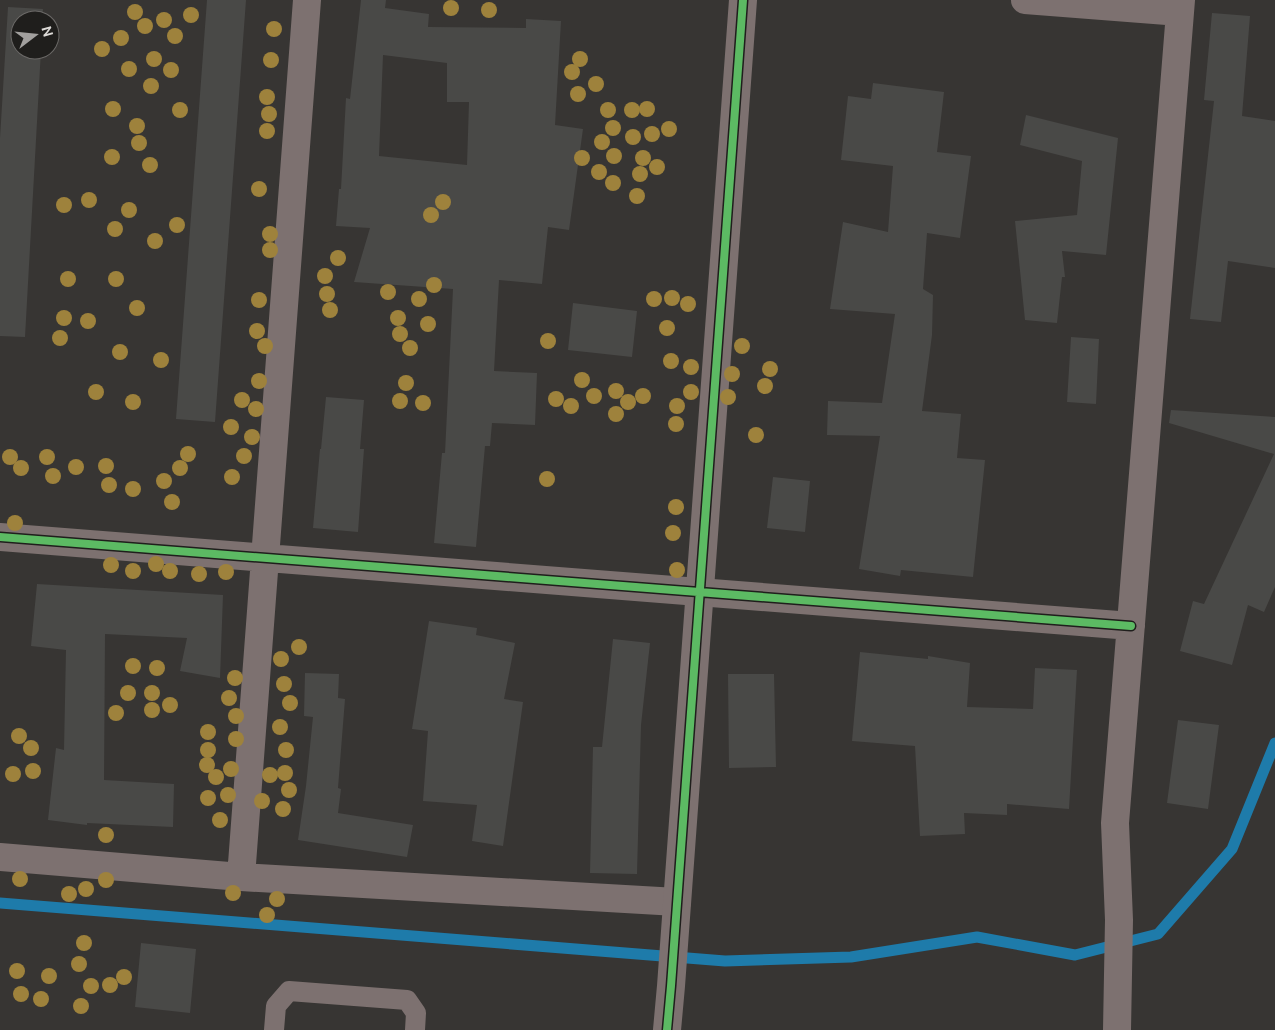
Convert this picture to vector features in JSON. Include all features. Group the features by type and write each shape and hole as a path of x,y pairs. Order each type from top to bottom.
{"street":[{"path":"241,877 307,0"},
{"path":"667,1030 743,0"},
{"path":"1025,0 1180,6 1115,823 1119,920 1117,1030"},
{"path":"0,537 1131,626"},
{"path":"0,857 676,911"}],"lane":[{"path":"274,1030 276,1006 289,992 407,1000 416,1013 416,1030"}],"building":[{"path":"207,0 246,0 215,422 176,419"},
{"path":"361,0 386,0 385,8 429,14 428,27 526,28 526,19 561,21 555,125 583,129 569,230 548,227 542,284 499,280 494,371 537,373 535,425 492,423 490,446 485,446 476,547 434,543 442,453 445,453 453,289 354,282 370,228 336,226 339,189 341,189 346,98 350,99","holes":["383,55 447,63 447,102 469,102 467,165 379,156"]},
{"path":"8,7 43,9 10,10 10,60 40,60 25,337 0,336 0,138"},
{"path":"1212,13 1250,16 1242,116 1275,121 1275,268 1228,261 1221,322 1190,319 1214,101 1204,100"},
{"path":"873,83 944,92 937,152 971,156 960,238 927,233 923,289 933,295 932,335 922,411 961,414 957,458 985,460 973,577 901,570 900,576 859,569 880,436 827,435 828,401 882,403 895,314 830,309 843,222 888,232 893,166 841,160 848,96 871,99"},
{"path":"1026,115 1118,138 1106,255 1062,251 1065,277 1062,277 1057,323 1025,320 1015,221 1077,215 1082,161 1020,145"},
{"path":"573,303 637,311 632,357 568,350"},
{"path":"1071,337 1099,339 1096,404 1067,402"},
{"path":"326,397 364,400 360,449 364,449 358,532 313,528"},
{"path":"1171,410 1275,417 1275,587 1264,612 1248,605 1232,665 1180,651 1193,601 1204,604 1274,454 1169,423"},
{"path":"773,477 810,481 805,532 767,528"},
{"path":"37,584 223,595 220,678 180,671 187,638 105,634 104,780 174,784 173,827 87,823 87,825 48,820 56,748 64,750 66,650 31,646"},
{"path":"429,621 477,628 476,635 515,643 504,699 523,702 503,846 472,841 477,805 423,801 428,731 412,729"},
{"path":"613,639 650,643 641,725 637,874 590,873 593,747 602,747"},
{"path":"860,652 928,659 928,656 970,663 967,707 1033,709 1035,668 1077,670 1069,809 1007,804 1007,815 964,813 965,834 920,836 915,746 852,741"},
{"path":"305,673 339,674 338,698 345,699 338,788 341,789 338,813 413,825 407,857 298,840 313,717 304,716"},
{"path":"728,674 774,674 776,767 729,768"},
{"path":"1178,720 1219,725 1208,809 1167,803"},
{"path":"141,943 196,949 190,1013 135,1007"}],"waterway":[{"path":"0,903 725,961 851,957 977,937 1075,955 1158,934 1232,849 1275,743"}],"cycle path":[{"path":"667,1030 743,0"},
{"path":"0,537 1131,626"}]}
